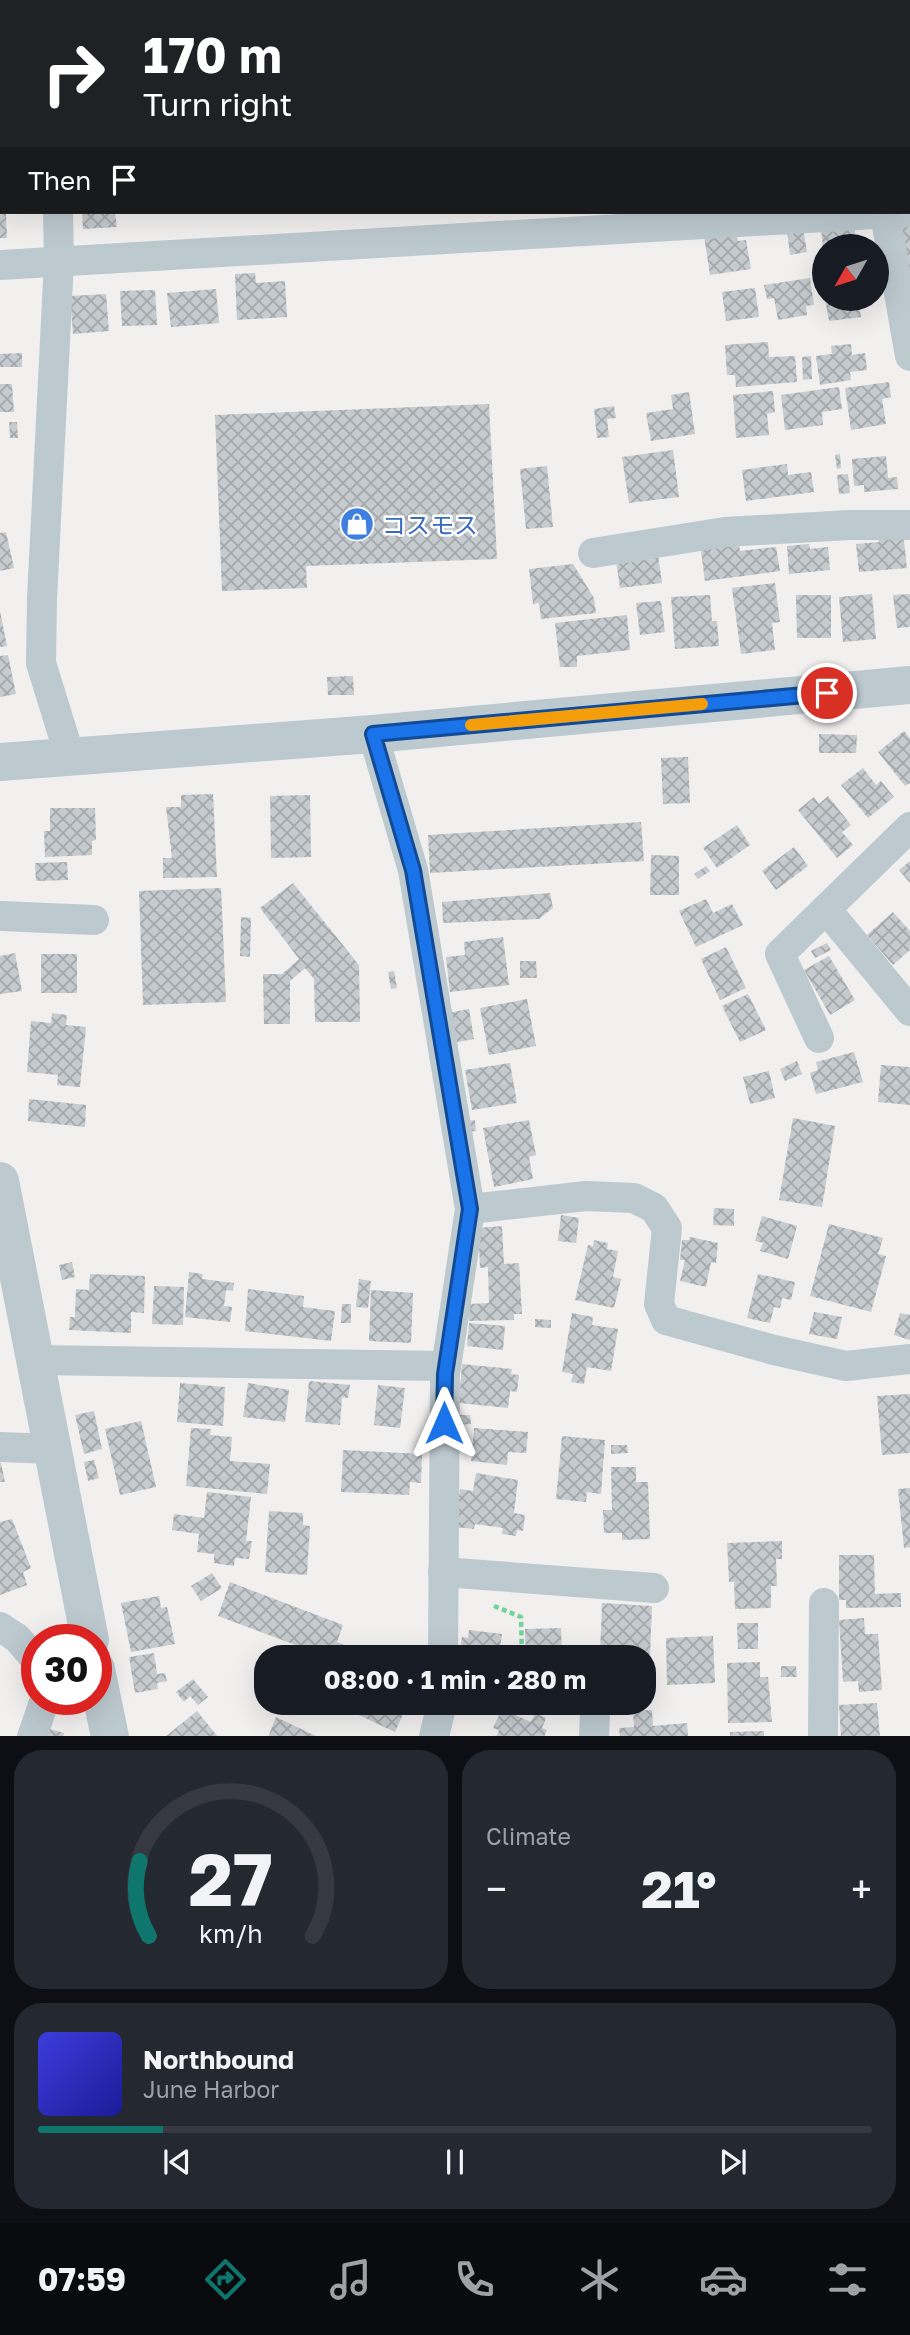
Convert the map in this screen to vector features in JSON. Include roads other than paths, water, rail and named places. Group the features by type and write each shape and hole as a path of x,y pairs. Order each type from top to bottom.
{"street":[{"path":"58,214 59,261 41,663 70,757"},
{"path":"0,265 517,223 860,214"},
{"path":"898,214 910,356"},
{"path":"593,553 725,532 850,525 910,525"},
{"path":"0,762 373,734 910,685"},
{"path":"373,734 413,870 470,1209 446,1366 443,1645"},
{"path":"819,1038 780,954 910,827"},
{"path":"826,909 910,1011"},
{"path":"0,916 94,920"},
{"path":"0,1181 87,1624"},
{"path":"470,1209 586,1196 634,1198 654,1208 667,1228 659,1304 666,1320 774,1350 846,1366 910,1360"},
{"path":"35,1360 446,1366"},
{"path":"0,1447 52,1449"},
{"path":"443,1579 654,1588"},
{"path":"822,1736 824,1603"},
{"path":"0,1627 21,1643"},
{"path":"32,1736 40,1715"},
{"path":"105,1715 110,1736"},
{"path":"434,1736 439,1715"}],"place":[{"name":"コスモス","path":"357,524"}]}
